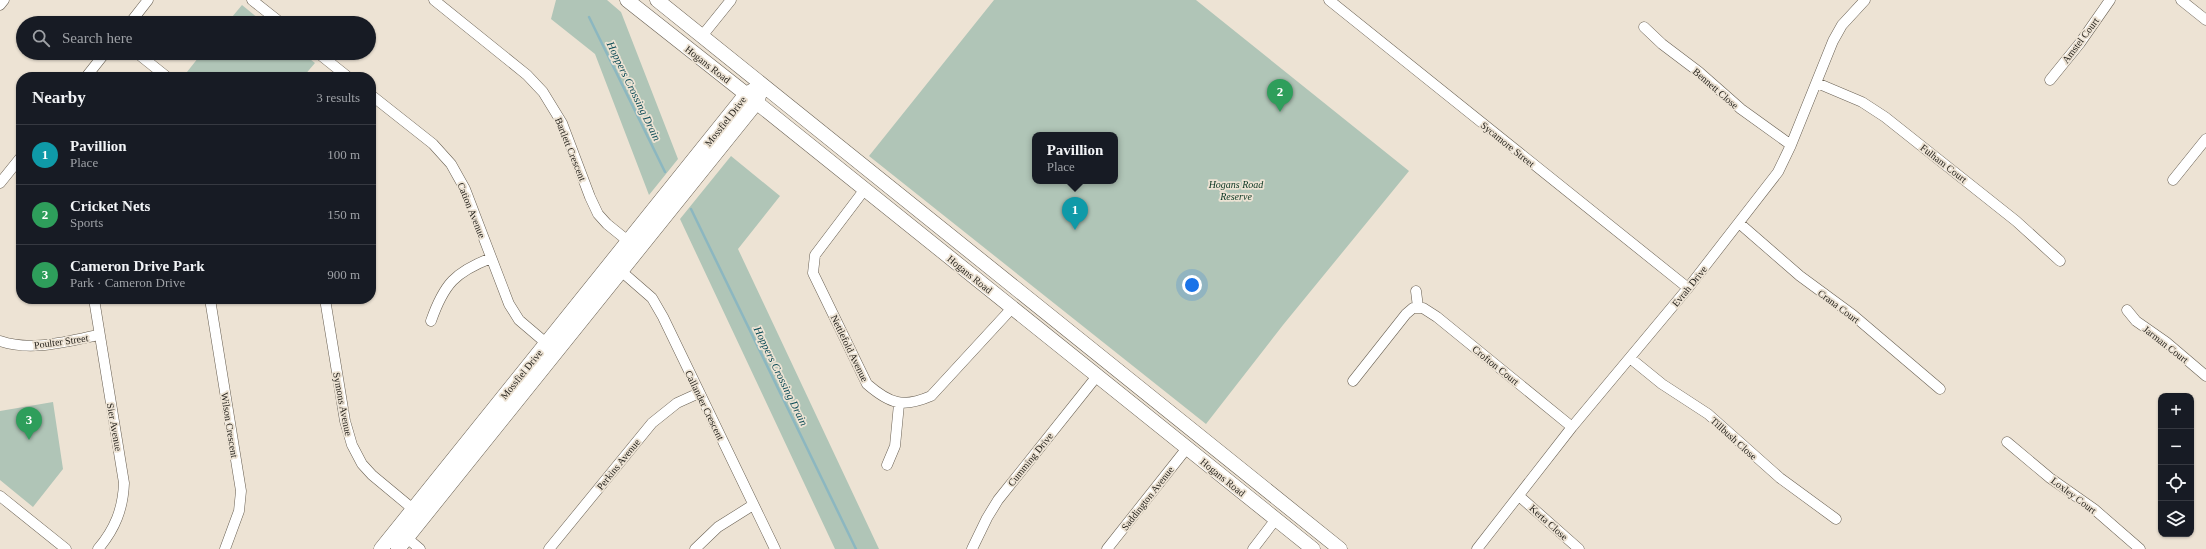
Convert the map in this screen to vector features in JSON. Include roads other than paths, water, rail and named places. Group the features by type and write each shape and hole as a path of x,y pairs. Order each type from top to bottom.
{"street":[{"path":"0,5 4,0"},
{"path":"135,16 148,0"},
{"path":"252,0 272,16"},
{"name":"Bartlett Crescent","path":"434,0 527,75 544,92 562,123 598,214 633,245"},
{"name":"Hogans Road","path":"626,0 751,98 1313,549"},
{"name":"Hogans Road","path":"657,0 1108,364 1172,412 1340,549"},
{"path":"702,36 732,0"},
{"name":"Sycamore Street","path":"1329,0 1688,288"},
{"name":"Evrah Drive","path":"1477,549 1572,427 1688,288 1778,172 1791,145 1837,34 1852,13 1865,0"},
{"name":"Amstel Court","path":"2050,80 2080,43 2110,0"},
{"path":"2181,0 2206,20"},
{"name":"Bennett Close","path":"1644,27 1662,44 1700,72 1741,109 1791,145"},
{"path":"90,72 99,60"},
{"path":"146,60 161,72"},
{"path":"327,60 342,72"},
{"name":"Fulham Court","path":"1817,83 1862,102 1885,117 2016,221 2060,261"},
{"name":"Mossfiel Drive","path":"381,549 402,534 762,85"},
{"name":"Cation Avenue","path":"376,99 433,144 451,164 465,189 509,304 519,320 551,347"},
{"path":"2173,180 2206,139"},
{"path":"0,183 16,163"},
{"name":"Nettlefold Avenue","path":"865,190 814,255 813,273 868,384 882,397 899,404"},
{"name":"Crana Court","path":"1739,223 1800,276 1853,315 1940,389"},
{"path":"431,320 442,294 461,271 491,258"},
{"name":"Callander Crescent","path":"616,267 652,298 775,549"},
{"path":"1353,381 1406,314 1411,309 1418,307 1416,291"},
{"name":"Sier Avenue","path":"95,304 124,483 121,510 115,524 98,549"},
{"name":"Wilson Crescent","path":"211,304 241,491 239,511 225,549"},
{"name":"Symons Avenue","path":"326,304 345,421 352,445 362,464 372,475 418,513"},
{"name":"Crofton Court","path":"1418,307 1437,317 1572,427"},
{"path":"887,465 895,446 899,404 916,402 931,396 1013,308"},
{"name":"Jarman Court","path":"2127,310 2136,321 2166,342 2206,376"},
{"name":"Poulter Street","path":"0,340 20,346 40,345 99,335"},
{"name":"Tillbush Close","path":"1630,358 1662,384 1708,414 1780,478 1836,520"},
{"path":"1097,376 1108,364"},
{"name":"Cumming Drive","path":"972,549 987,518 998,500 1097,376"},
{"name":"Perkins Avenue","path":"549,549 652,423 677,403 699,393"},
{"path":"1166,430 1172,412"},
{"name":"Loxley Court","path":"2007,442 2050,478 2094,509 2140,549"},
{"name":"Saddington Avenue","path":"1107,549 1187,448"},
{"path":"0,496 66,549"},
{"name":"Kerta Close","path":"1519,496 1578,549"},
{"path":"695,549 718,526 753,505"},
{"path":"1253,549 1276,519"},
{"path":"402,534 420,549"},
{"name":"Mossfiel Drive","path":"398,549 402,534"}],"waterway":[{"name":"Hoppers Crossing Drain","path":"589,17 665,172"},
{"name":"Hoppers Crossing Drain","path":"691,209 856,549"}],"place":[{"name":"Cricket Nets","path":"1280,112"},
{"name":"Pavillion","path":"1075,230"},
{"name":"Cameron Drive Park","path":"29,440"}],"park label":[{"name":"Hogans Road Reserve","path":"1236,190"}]}
